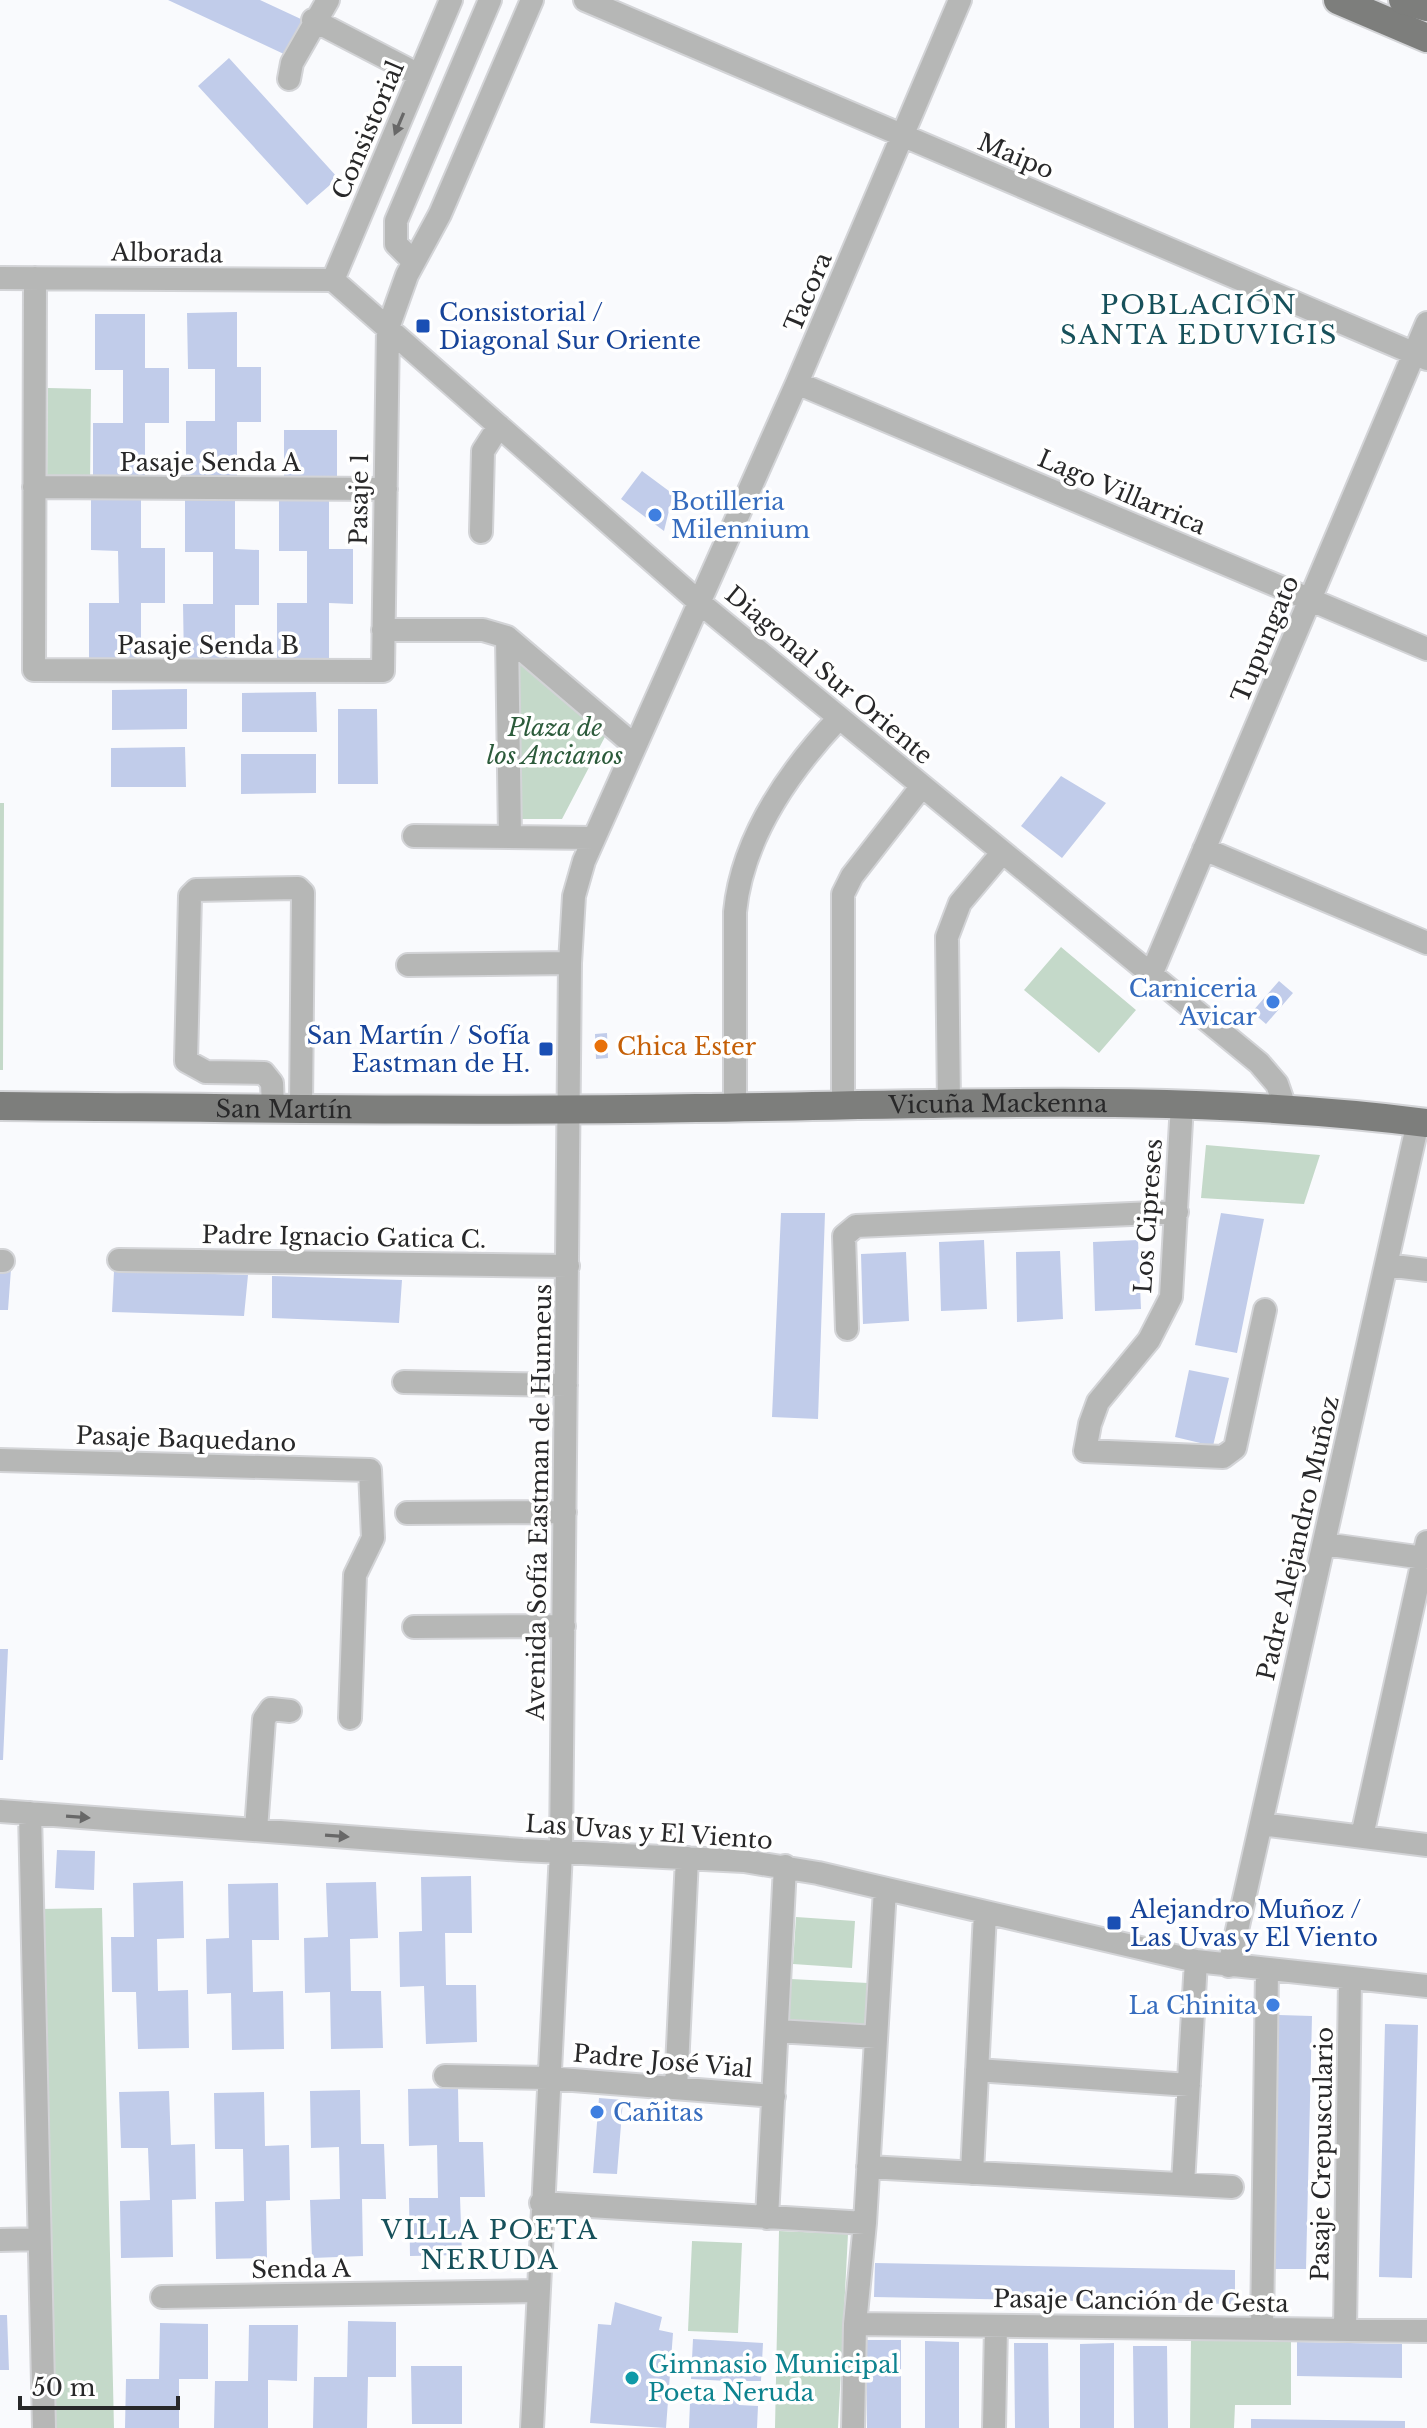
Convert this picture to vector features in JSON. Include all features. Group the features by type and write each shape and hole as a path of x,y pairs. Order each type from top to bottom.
{"main road":[{"path":"1338,0 1427,38"},
{"path":"1403,0 1426,3"},
{"name":"Vicuña Mackenna","path":"569,1110 1182,1104 1422,1123"},
{"name":"San Martín","path":"0,1106 569,1110"}],"street":[{"path":"289,79 292,63 313,20 328,0"},
{"name":"Consistorial","path":"333,280 451,0"},
{"path":"414,262 396,244 396,221 490,0"},
{"path":"388,328 414,262 440,214 532,0"},
{"name":"Maipo","path":"585,0 1420,357"},
{"name":"Tacora","path":"700,603 904,136 960,0"},
{"path":"313,20 419,75"},
{"name":"Alborada","path":"0,278 333,280"},
{"path":"34,487 35,278"},
{"name":"Diagonal Sur Oriente","path":"333,280 700,603 1269,1073 1283,1096 1286,1110"},
{"name":"Tupungato","path":"1151,975 1310,599 1420,357 1427,323"},
{"name":"Pasaje 1","path":"383,671 388,328"},
{"name":"Lago Villarrica","path":"797,383 1427,649"},
{"path":"481,532 483,451 499,426"},
{"name":"Pasaje Senda A","path":"34,487 386,489"},
{"name":"Pasaje Senda B","path":"34,487 34,670 383,671"},
{"name":"Avenida Sofía Eastman de Hunneus","path":"532,2428 561,1852 570,963 574,896 594,838 700,603"},
{"path":"383,630 483,630 507,637 635,746"},
{"path":"507,637 510,837"},
{"path":"735,1108 735,912 739,885 790,774 839,718"},
{"path":"843,1106 840,915 843,894 852,876 922,786"},
{"path":"414,836 594,838"},
{"path":"1204,849 1427,943"},
{"path":"949,1105 947,937 960,903 1002,853"},
{"path":"273,1108 272,1083 264,1073 206,1072 186,1061 190,896 196,890 298,888 303,893 301,1108"},
{"path":"408,965 570,963"},
{"name":"Los Cipreses","path":"1182,1104 1173,1281 1165,1312 1149,1340 1098,1402 1085,1451 1223,1457 1235,1448 1265,1310"},
{"name":"Padre Alejandro Muñoz","path":"1229,1966 1386,1265 1422,1123"},
{"path":"847,1329 844,1236 856,1226 1177,1212"},
{"name":"Padre Ignacio Gatica C.","path":"119,1260 568,1266"},
{"path":"1386,1265 1427,1270"},
{"path":"404,1382 566,1385"},
{"name":"Pasaje Baquedano","path":"0,1460 370,1470 373,1538 355,1575 350,1718"},
{"path":"407,1513 565,1512"},
{"path":"1324,1544 1425,1550 1418,1631 1362,1836"},
{"path":"414,1627 564,1626"},
{"path":"256,1830 264,1719 271,1709 290,1711"},
{"name":"Las Uvas y El Viento","path":"0,1811 785,1866 1196,1961 1427,1986"},
{"path":"30,1813 44,2428"},
{"path":"1261,1824 1427,1845"},
{"path":"676,2088 687,1858"},
{"path":"767,2218 785,1866"},
{"path":"853,2428 855,2324 865,2223 885,1889"},
{"path":"972,2173 985,1913"},
{"path":"1183,2184 1196,1961"},
{"path":"1262,2329 1267,1970"},
{"name":"Pasaje Crepusculario","path":"1345,2330 1350,1979"},
{"path":"777,2031 876,2037"},
{"path":"977,2070 1189,2085"},
{"name":"Padre José Vial","path":"445,2076 548,2078 774,2096"},
{"path":"868,2167 1232,2187"},
{"path":"541,2203 865,2223"},
{"path":"0,2240 39,2239"},
{"name":"Senda A","path":"162,2297 537,2291"},
{"name":"Pasaje Canción de Gesta","path":"855,2324 1427,2331"},
{"path":"994,2428 996,2326"}],"green space":[{"path":"48,388 91,389 90,488 47,488"},
{"name":"Plaza de los Ancianos","path":"513,652 608,731 562,819 516,819"},
{"path":"0,803 4,803 3,1070 0,1070"},
{"path":"1061,947 1136,1010 1099,1053 1024,990"},
{"path":"1206,1145 1320,1155 1304,1204 1201,1198"},
{"path":"102,1908 114,2428 51,2428 39,1909"},
{"path":"796,1917 855,1921 852,1968 793,1964"},
{"path":"791,1979 868,1983 866,2031 789,2027"},
{"path":"779,2231 848,2234 838,2428 775,2428"},
{"path":"692,2241 742,2243 738,2333 688,2331"},
{"path":"1191,2336 1291,2337 1291,2405 1235,2405 1234,2428 1190,2428"}],"building":[{"path":"168,0 260,0 303,20 286,55"},
{"path":"229,58 338,178 307,205 198,86"},
{"path":"237,312 237,367 261,367 261,422 237,422 237,479 186,479 186,421 215,421 215,369 188,369 187,313"},
{"path":"95,314 145,314 145,368 169,368 169,423 145,423 145,480 93,480 93,423 123,423 123,370 95,370"},
{"path":"284,430 337,430 337,482 284,482"},
{"name":"Botilleria Milennium","path":"642,471 673,494 664,531 621,499"},
{"path":"91,494 141,494 141,548 165,548 165,603 141,603 141,660 89,661 89,603 119,603 118,551 91,550"},
{"path":"279,494 329,494 329,549 353,549 353,604 329,603 329,661 277,661 277,603 307,603 307,551 279,551"},
{"path":"185,495 235,495 235,549 259,550 259,605 235,605 235,662 184,662 183,604 213,604 213,552 185,552"},
{"path":"187,689 187,729 112,730 112,690"},
{"path":"316,692 317,732 242,732 242,693"},
{"path":"338,709 377,709 378,784 338,784"},
{"path":"185,747 186,787 111,787 111,748"},
{"path":"241,754 316,754 316,793 241,794"},
{"path":"1061,776 1106,803 1062,858 1021,826"},
{"name":"Carniceria Avicar","path":"1279,981 1293,993 1266,1024 1252,1012"},
{"name":"Chica Ester","path":"607,1033 608,1058 596,1059 595,1034"},
{"path":"781,1213 825,1213 818,1419 772,1417"},
{"path":"1221,1213 1264,1219 1237,1353 1195,1345"},
{"path":"984,1240 987,1309 941,1311 939,1242"},
{"path":"1138,1240 1141,1309 1095,1311 1093,1242"},
{"path":"1060,1251 1063,1319 1017,1322 1016,1252"},
{"path":"906,1252 909,1321 863,1324 861,1254"},
{"path":"0,1269 11,1269 8,1310 0,1310"},
{"path":"114,1271 248,1275 244,1316 112,1312"},
{"path":"272,1276 402,1280 399,1323 272,1318"},
{"path":"1189,1370 1229,1378 1213,1446 1175,1437"},
{"path":"0,1649 8,1649 3,1760 0,1760"},
{"path":"57,1850 95,1851 94,1890 55,1888"},
{"path":"471,1876 472,1933 445,1933 446,1985 476,1985 477,2042 426,2044 424,1986 400,1987 399,1932 422,1931 421,1877"},
{"path":"183,1881 184,1938 157,1939 158,1991 188,1990 189,2048 138,2049 136,1992 112,1992 111,1937 134,1937 133,1883"},
{"path":"376,1882 378,1938 350,1939 351,1991 381,1991 383,2048 331,2049 330,1992 305,1993 304,1938 328,1937 326,1883"},
{"path":"278,1883 279,1940 252,1940 253,1992 283,1991 284,2049 232,2050 231,1993 207,1994 206,1939 229,1938 228,1884"},
{"path":"1279,2015 1312,2016 1306,2269 1273,2269"},
{"path":"1385,2024 1418,2025 1412,2278 1379,2277"},
{"path":"458,2088 459,2142 483,2142 485,2197 460,2197 462,2255 410,2256 409,2198 438,2198 437,2145 409,2146 408,2089"},
{"path":"360,2090 361,2144 384,2144 386,2199 362,2199 363,2256 312,2258 310,2200 340,2199 339,2147 311,2148 310,2091"},
{"path":"169,2091 171,2145 195,2144 196,2199 172,2200 173,2257 121,2258 120,2201 150,2200 148,2148 121,2148 119,2092"},
{"path":"264,2092 265,2146 289,2145 290,2200 266,2201 267,2258 216,2259 215,2202 244,2201 243,2149 215,2149 214,2093"},
{"path":"599,2098 623,2100 617,2174 593,2173"},
{"path":"875,2263 1235,2270 1235,2304 874,2297"},
{"name":"Gimnasio Municipal Poeta Neruda","path":"615,2302 662,2317 659,2330 673,2333 666,2428 590,2423 598,2324 611,2325"},
{"path":"0,2315 7,2315 9,2370 0,2370"},
{"path":"348,2321 396,2322 396,2377 368,2377 367,2428 313,2428 314,2377 347,2377"},
{"path":"160,2323 208,2324 208,2379 179,2379 179,2428 125,2428 126,2379 159,2379"},
{"path":"249,2325 298,2325 297,2381 268,2380 268,2428 214,2428 215,2381 248,2381"},
{"path":"693,2339 763,2343 761,2381 740,2381 739,2405 758,2406 757,2428 689,2428 690,2403 725,2405 727,2381 691,2379"},
{"path":"866,2340 901,2340 901,2428 867,2428"},
{"path":"925,2341 959,2342 959,2428 925,2428"},
{"path":"1297,2342 1402,2344 1402,2378 1297,2376"},
{"path":"1014,2343 1048,2343 1049,2428 1015,2428"},
{"path":"1114,2343 1114,2428 1080,2428 1080,2344"},
{"path":"1133,2346 1167,2346 1168,2428 1134,2428"},
{"path":"411,2366 462,2366 462,2424 412,2424"},
{"path":"1251,2419 1405,2421 1405,2428 1251,2428"}],"place":[{"name":"Consistorial / Diagonal Sur Oriente","path":"423,326"},
{"name":"Botilleria Milennium","path":"655,515"},
{"name":"Carniceria Avicar","path":"1273,1002"},
{"name":"Chica Ester","path":"601,1046"},
{"name":"San Martín / Sofía Eastman de H.","path":"546,1049"},
{"name":"Alejandro Muñoz / Las Uvas y El Viento","path":"1114,1923"},
{"name":"La Chinita","path":"1273,2005"},
{"name":"Cañitas","path":"597,2112"},
{"name":"Gimnasio Municipal Poeta Neruda","path":"632,2378"}],"district":[{"name":"POBLACIÓN SANTA EDUVIGIS","path":"1199,320"},
{"name":"VILLA POETA NERUDA","path":"490,2245"}]}
